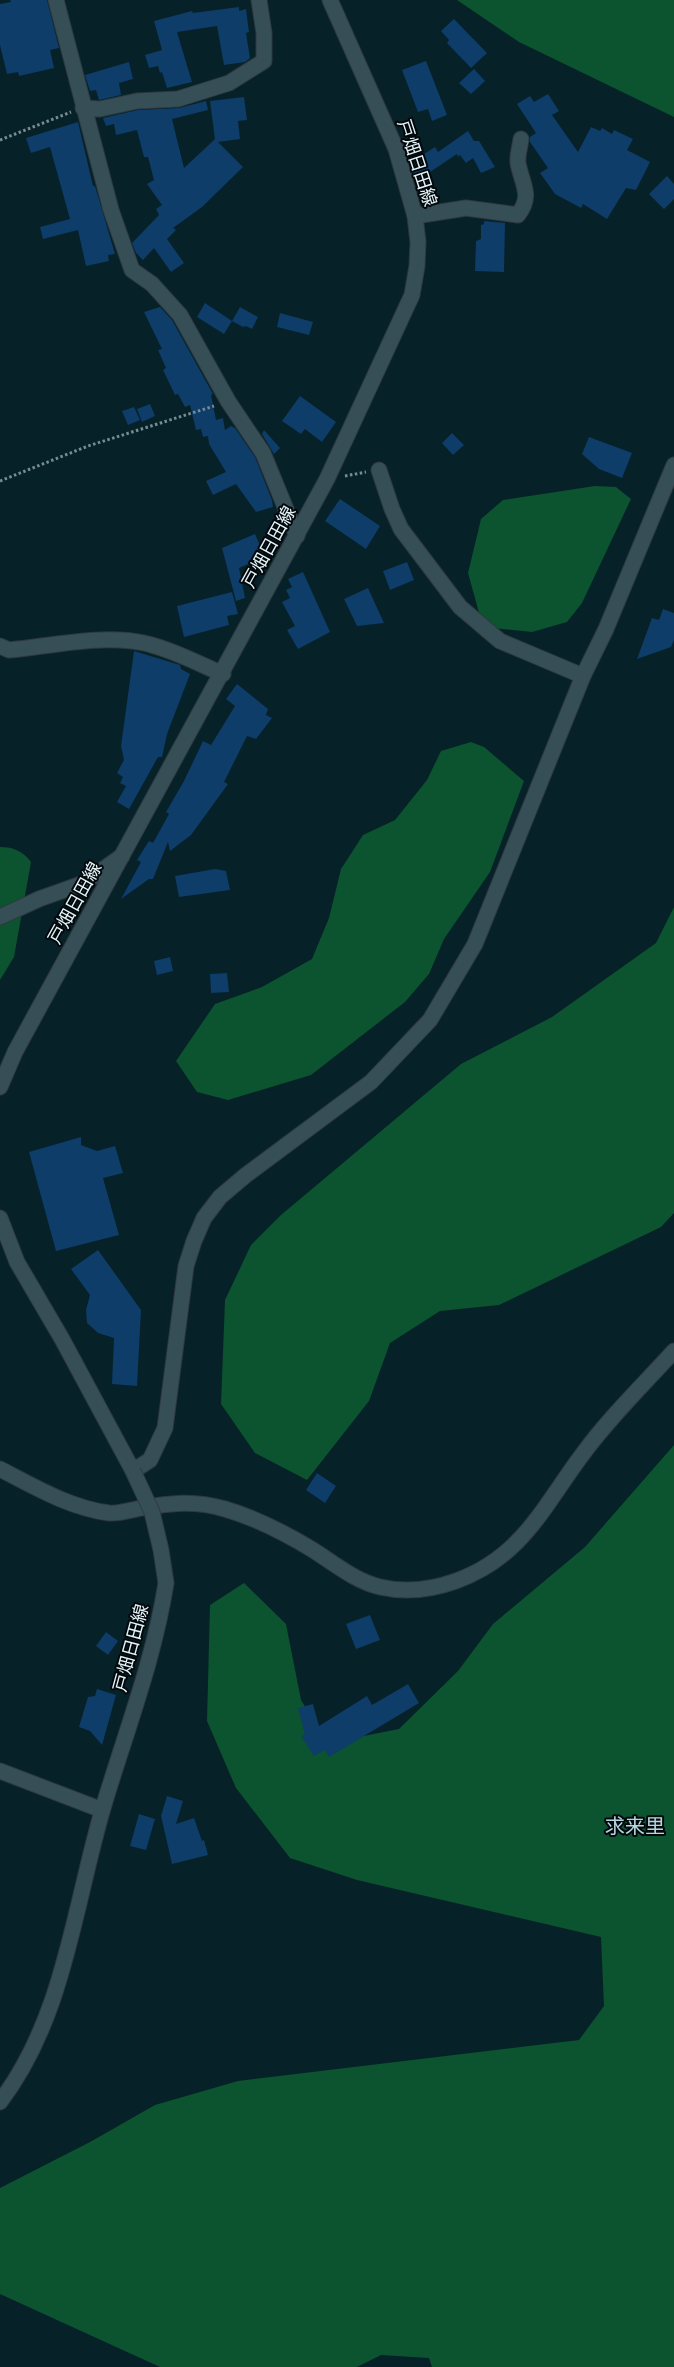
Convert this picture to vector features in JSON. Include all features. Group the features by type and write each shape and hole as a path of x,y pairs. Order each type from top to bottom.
{"street":[{"path":"56,0 117,233 132,270 152,284 180,315 228,401 263,453 296,536"},
{"path":"83,108 100,109 137,101 178,99 229,83 264,61 264,33 259,0"},
{"name":"戸畑日田線","path":"0,1087 15,1052 223,674 327,479 412,295 417,266 418,242 415,216 396,149 330,0"},
{"path":"415,216 466,208 518,216 526,205 525,192 517,161 521,140"},
{"path":"133,1471 150,1460 165,1428 186,1266 204,1218 220,1197 246,1175 371,1082 430,1020 474,944 583,676 606,629 674,465"},
{"path":"379,470 392,509 402,529 460,607 500,642 583,676"},
{"path":"0,646 9,650 114,640 144,643 175,653 223,674"},
{"path":"0,917 39,899 84,883 122,856"},
{"name":"戸畑日田線","path":"0,1218 16,1262 62,1339 133,1471 152,1512 166,1583 160,1621 102,1810 57,1985 37,2042 17,2079 0,2102"},
{"path":"0,1469 57,1499 110,1513 178,1502 200,1502 227,1510 282,1532 350,1575 380,1586 410,1591 440,1587 472,1575 496,1561 512,1548 530,1529 583,1453 674,1352"},
{"path":"0,1771 102,1810"}],"path":[{"path":"0,140 83,108"},
{"path":"0,481 88,446 228,401"},
{"path":"327,479 379,470"}],"green space":[{"path":"457,0 674,0 674,117 519,42"},
{"path":"595,486 616,487 631,499 582,603 567,622 532,632 483,627 468,573 481,519 503,500"},
{"path":"471,742 484,747 524,781 490,872 444,939 429,974 405,1002 311,1075 228,1100 197,1092 176,1061 215,1004 262,987 312,959 329,918 341,869 363,835 395,820 427,780 441,751"},
{"path":"0,847 17,850 31,862 14,957 0,980"},
{"path":"674,907 674,1213 661,1227 499,1305 440,1311 390,1343 369,1401 307,1480 255,1453 221,1404 225,1300 251,1245 281,1215 461,1064 552,1017 656,943"},
{"path":"674,1445 674,2367 432,2367 429,2358 381,2355 357,2367 160,2367 0,2294 0,2188 90,2142 155,2105 238,2081 579,2040 604,2006 601,1937 357,1880 290,1858 236,1788 207,1721 210,1605 244,1583 286,1624 301,1700 328,1743 399,1729 458,1671 493,1624 585,1547"}],"building":[{"path":"10,0 47,0 59,48 50,50 54,68 19,76 18,72 7,74 0,45 0,4 11,2"},
{"path":"239,7 239,11 246,9 249,32 246,33 250,58 245,62 224,65 217,26 177,32 192,82 167,88 158,66 149,68 145,55 162,50 154,21 192,11 193,13"},
{"path":"454,19 487,53 471,68 447,43 449,40 441,31"},
{"path":"426,61 447,115 432,121 428,109 418,112 402,70"},
{"path":"129,62 133,79 119,83 121,95 99,100 96,90 90,91 85,75"},
{"path":"474,69 485,81 471,94 459,83"},
{"path":"548,94 559,111 552,115 578,152 591,127 600,131 602,128 612,134 614,130 633,139 627,150 650,162 636,190 626,188 607,219 583,204 581,208 555,194 540,173 548,168 530,142 530,137 536,133 517,104 530,96 534,102"},
{"path":"244,97 247,120 238,121 240,139 218,142 243,167 202,207 173,228 176,230 167,239 184,263 171,272 154,248 143,260 136,253 132,243 159,215 156,209 162,205 147,184 154,180 148,157 144,157 137,130 116,135 114,124 106,126 103,118 138,110 179,108 206,101 208,110 172,119 184,168 215,139 210,101"},
{"path":"78,122 93,186 95,186 115,254 108,255 109,261 86,266 78,230 43,239 40,227 70,219 50,147 31,153 26,138"},
{"path":"468,131 474,141 479,141 495,167 481,173 473,158 466,163 457,154 415,182 412,170 424,161 421,156 435,147 438,152"},
{"path":"667,176 674,184 674,199 664,209 649,194"},
{"path":"484,221 505,223 504,272 475,271 476,241 481,239 481,225 484,224"},
{"path":"205,303 232,321 224,334 197,317"},
{"path":"160,307 172,320 213,394 211,395 216,420 223,418 225,430 231,426 235,428 255,457 273,507 256,512 236,484 213,495 206,481 226,472 209,444 208,436 203,437 201,429 196,430 190,405 185,407 178,394 175,395 163,370 166,368 158,350 162,349 144,312"},
{"path":"240,307 258,317 252,329 232,321"},
{"path":"280,313 313,322 309,335 277,327"},
{"path":"300,396 336,422 322,442 305,429 301,434 282,421"},
{"path":"150,404 155,416 142,422 137,409"},
{"path":"134,407 140,420 128,425 122,411"},
{"path":"264,430 280,448 274,454 262,434"},
{"path":"452,433 464,445 453,455 442,443"},
{"path":"589,437 632,453 622,478 599,469 582,454"},
{"path":"340,499 380,526 366,549 325,521"},
{"path":"255,534 265,557 239,568 245,598 236,601 222,548"},
{"path":"407,562 414,580 390,590 383,571"},
{"path":"303,572 330,632 298,649 287,630 295,626 282,602 290,598 286,590 292,587 288,579"},
{"path":"368,588 384,623 357,626 344,599"},
{"path":"232,592 238,614 227,616 229,625 184,637 177,606"},
{"path":"663,609 674,613 674,640 671,647 637,659 652,618 659,620"},
{"path":"134,651 180,665 181,669 190,674 167,734 162,757 158,757 129,809 117,802 126,786 120,783 123,777 117,773 124,760 121,746"},
{"path":"237,684 268,709 266,715 272,718 256,739 247,736 224,782 228,784 191,835 170,851 168,842 153,879 149,879 121,899 141,862 137,860 149,841 153,843 169,814 166,812 184,781 203,741 211,745 235,706 226,699"},
{"path":"215,869 226,871 230,890 179,897 175,876"},
{"path":"170,957 173,971 157,975 154,961"},
{"path":"227,973 229,992 211,993 210,974"},
{"path":"81,1137 81,1145 97,1151 115,1146 123,1173 103,1178 119,1235 56,1251 29,1152"},
{"path":"98,1250 141,1310 137,1386 112,1384 114,1338 98,1333 87,1323 86,1310 90,1295 71,1269"},
{"path":"317,1473 336,1486 325,1503 306,1490"},
{"path":"370,1615 380,1640 356,1649 346,1624"},
{"path":"106,1632 118,1641 108,1655 96,1646"},
{"path":"408,1684 419,1703 329,1757 325,1750 314,1756 301,1736 305,1734 298,1708 313,1704 319,1726 367,1696 372,1705"},
{"path":"97,1689 116,1695 102,1745 90,1731 79,1727 88,1697 95,1696"},
{"path":"167,1796 183,1801 176,1824 194,1818 202,1841 204,1840 208,1855 172,1864 161,1816"},
{"path":"139,1814 155,1819 146,1850 130,1846"}],"district":[{"name":"求来里","path":"635,1826"}]}
